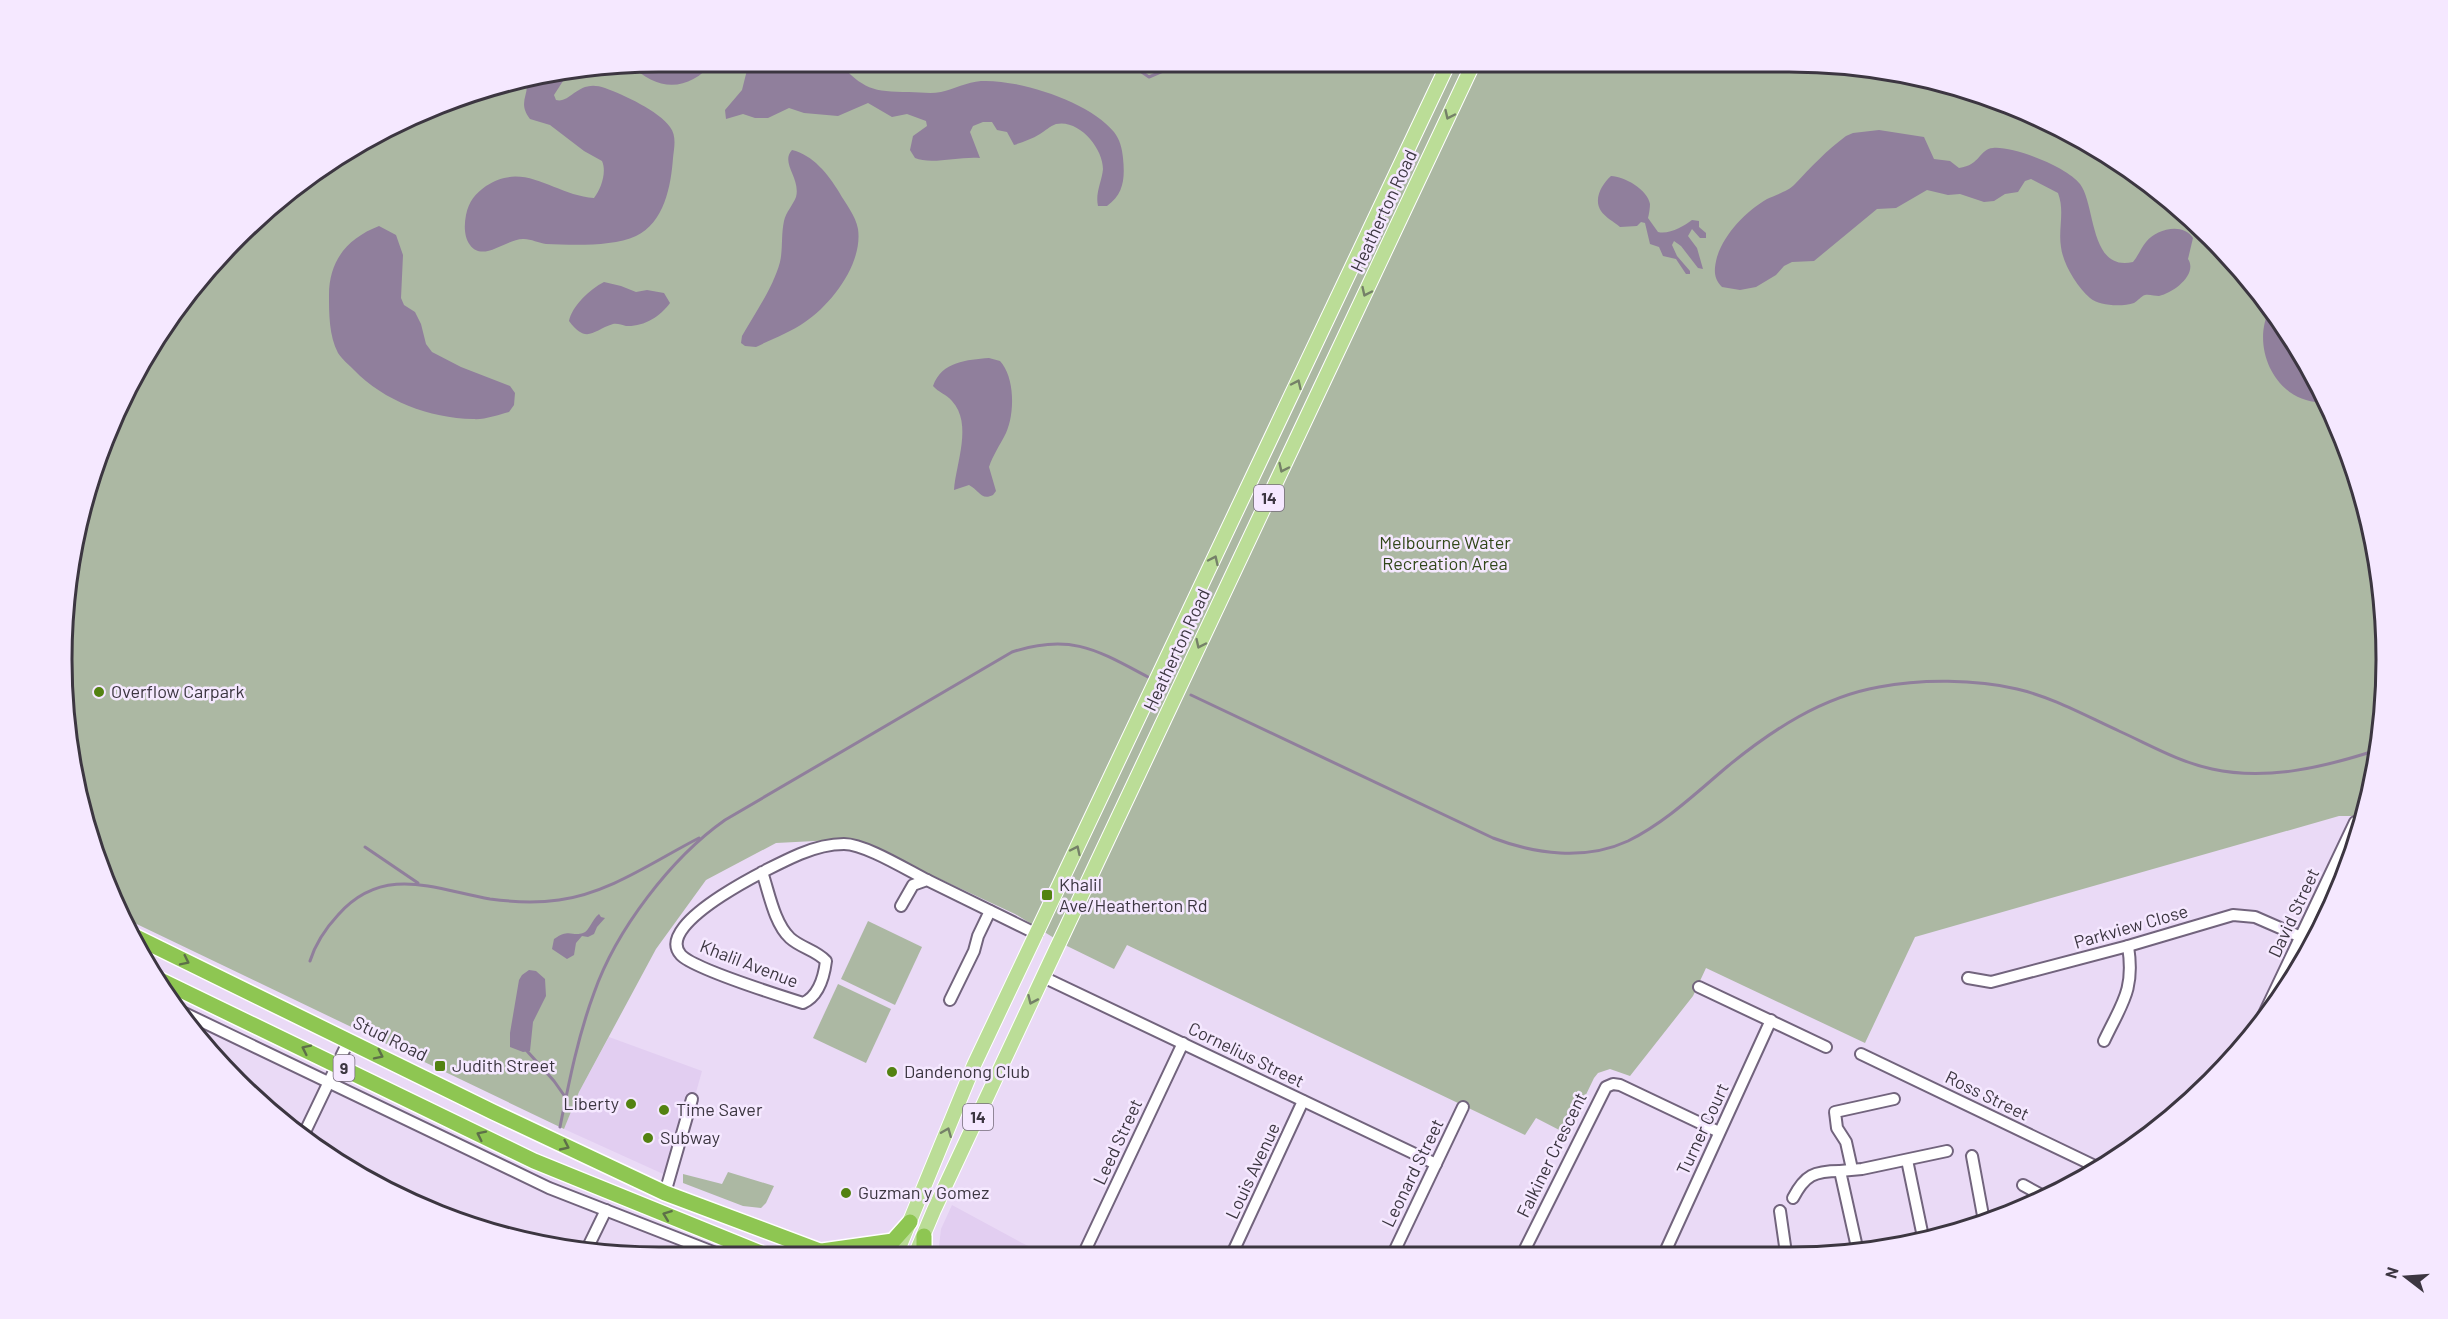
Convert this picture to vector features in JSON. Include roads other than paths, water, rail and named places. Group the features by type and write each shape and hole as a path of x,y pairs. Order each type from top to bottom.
{"highway":[{"name":"Stud Road","path":"145,941 665,1193 811,1247"},
{"name":"9","path":"170,985 534,1161 746,1247"},
{"path":"860,1247 893,1241 910,1222"},
{"path":"924,1236 924,1247"}],"main road":[{"name":"Heatherton Road","path":"900,1247 974,1065 1444,72"},
{"name":"Heatherton Road","path":"919,1247 1042,977 1469,72"},
{"path":"1036,934 1058,945"},
{"path":"1021,967 1042,977"}],"street":[{"name":"Khalil Avenue","path":"762,872 778,918 788,936 819,954 826,961 819,986 811,999 803,1003 699,965 680,954 677,946 677,937 683,927 700,909 762,872 802,853 844,844 860,847 1036,934"},
{"name":"David Street","path":"2292,961 2301,937 2334,877"},
{"path":"901,906 913,885 927,880"},
{"path":"950,999 974,951 978,936 990,911"},
{"name":"Parkview Close","path":"1968,978 1991,982 2128,946 2212,920 2241,915 2263,919 2301,937"},
{"path":"2104,1041 2130,983 2128,946"},
{"name":"Cornelius Street","path":"1042,977 1436,1164"},
{"path":"1699,987 1826,1047"},
{"path":"193,1017 549,1188 700,1247"},
{"name":"Turner Court","path":"1667,1247 1771,1020"},
{"path":"306,1129 349,1040"},
{"name":"Leed Street","path":"1087,1247 1183,1043"},
{"name":"Ross Street","path":"1861,1054 2090,1163"},
{"name":"Falkiner Crescent","path":"1526,1247 1605,1087 1612,1084 1620,1085 1719,1132"},
{"path":"665,1193 692,1099"},
{"path":"1852,1169 1846,1142 1837,1128 1834,1112 1894,1099"},
{"name":"Louis Avenue","path":"1235,1247 1303,1101"},
{"name":"Leonard Street","path":"1396,1247 1463,1107"},
{"path":"1794,1198 1802,1181 1810,1175 1907,1160 1947,1151"},
{"path":"1972,1156 1983,1214"},
{"path":"1907,1160 1922,1232"},
{"path":"1840,1171 1856,1243"},
{"path":"2022,1185 2035,1192"},
{"path":"590,1243 606,1210"},
{"path":"1780,1211 1784,1247"}],"waterway":[{"path":"1142,72 1149,77 1161,72"},
{"path":"560,1127 583,1026 594,993 616,945 648,897 666,875 685,854 725,820 1012,652 1051,644 1068,644 1098,652 1148,677"},
{"path":"1191,695 1493,838 1526,848 1560,853 1595,851 1628,841 1668,816 1728,766 1780,728 1838,698 1895,684 1930,681 1984,683 2030,692 2176,758 2212,769 2275,773 2316,767 2368,753"},
{"path":"310,961 318,942 333,920 355,899 373,890 391,885 410,884 498,900 533,902 559,900 596,891 699,838"},
{"path":"365,847 418,883"},
{"path":"527,1051 566,1098"}],"place":[{"name":"Overflow Carpark","path":"99,692"},
{"name":"Khalil Ave/Heatherton Rd","path":"1047,895"},
{"name":"Judith Street","path":"440,1066"},
{"name":"Dandenong Club","path":"892,1072"},
{"name":"Liberty","path":"631,1104"},
{"name":"Time Saver","path":"664,1110"},
{"name":"Subway","path":"648,1138"},
{"name":"Guzman y Gomez","path":"846,1193"}],"park label":[{"name":"Melbourne Water Recreation Area","path":"1445,553"}]}
